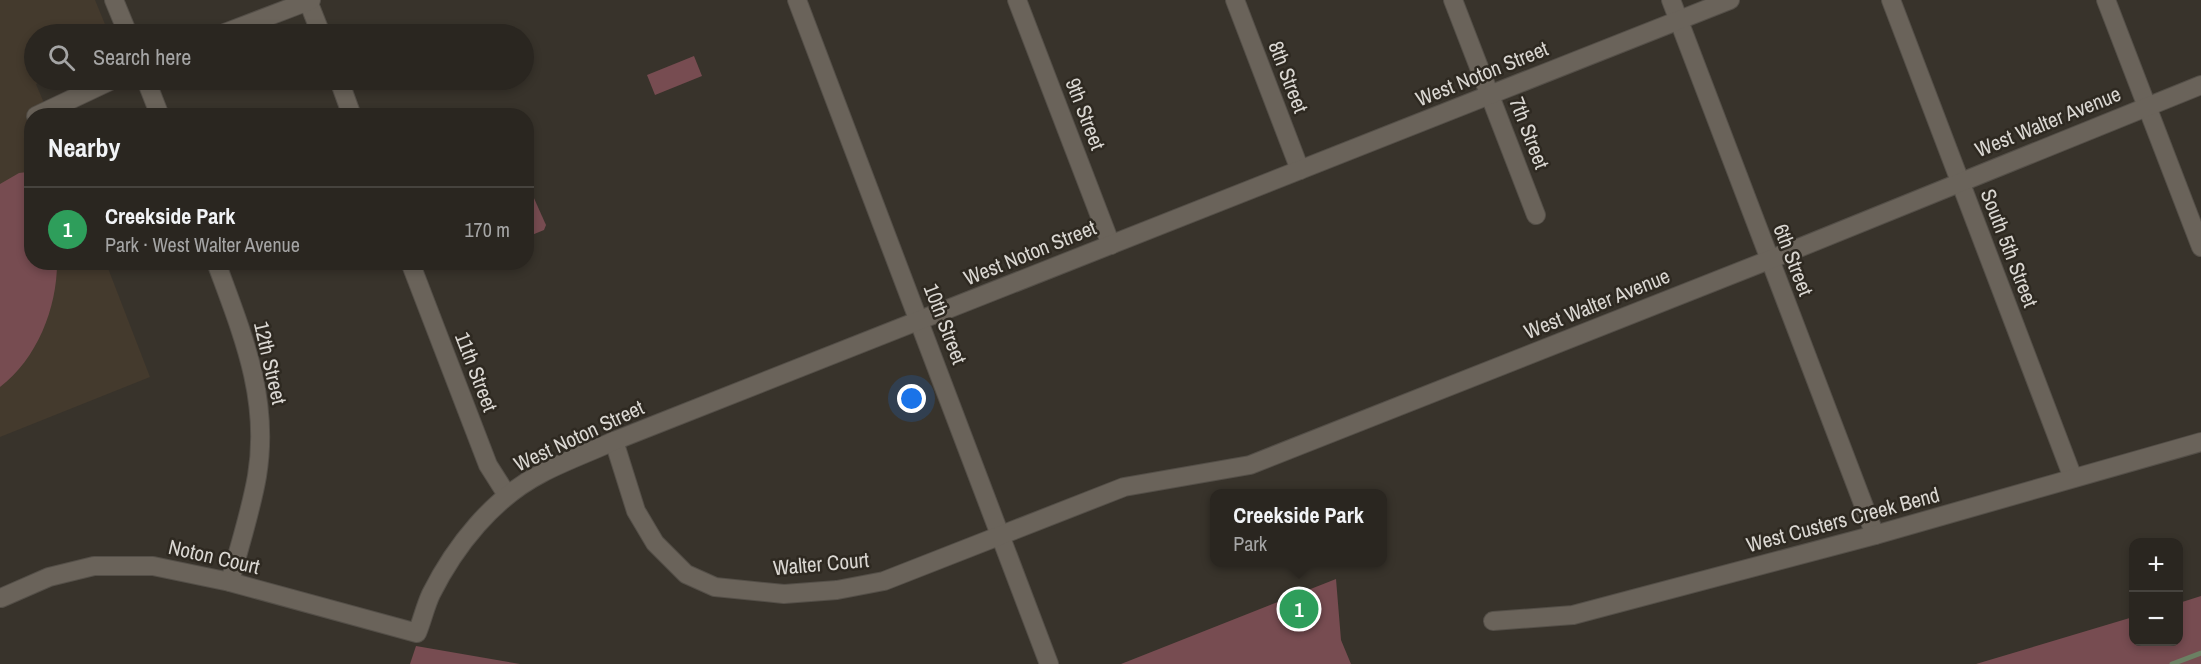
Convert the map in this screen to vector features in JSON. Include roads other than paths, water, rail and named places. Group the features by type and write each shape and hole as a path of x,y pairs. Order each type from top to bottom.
{"street":[{"path":"114,0 124,24"},
{"name":"10th Street","path":"797,0 1049,664"},
{"name":"9th Street","path":"1017,0 1111,245"},
{"name":"8th Street","path":"1235,0 1300,170"},
{"name":"7th Street","path":"1454,0 1536,215"},
{"name":"6th Street","path":"1671,0 1875,535"},
{"name":"West Noton Street","path":"417,633 431,595 453,557 479,524 507,495 541,473 614,441 1730,0"},
{"name":"South 5th Street","path":"1891,0 2073,478"},
{"path":"2106,0 2201,247"},
{"path":"249,24 310,1 318,24"},
{"name":"West Walter Avenue","path":"1001,535 1124,488 1250,465 1769,260 2201,85"},
{"path":"53,108 91,90"},
{"path":"150,90 157,108"},
{"path":"343,90 349,108"},
{"name":"12th Street","path":"219,270 247,345 257,390 261,433 257,476 230,582"},
{"name":"11th Street","path":"413,270 488,465 507,495"},
{"name":"Walter Court","path":"614,441 636,511 655,543 686,574 715,587 784,594 884,581 1001,535"},
{"name":"West Custers Creek Bend","path":"1493,621 1573,615 1875,535 2201,442"},
{"name":"Noton Court","path":"0,598 49,577 94,566 153,566 230,582 417,633"}],"waterway":[{"path":"2172,664 2201,653"}],"place":[{"name":"Creekside Park","path":"1299,609"}]}
